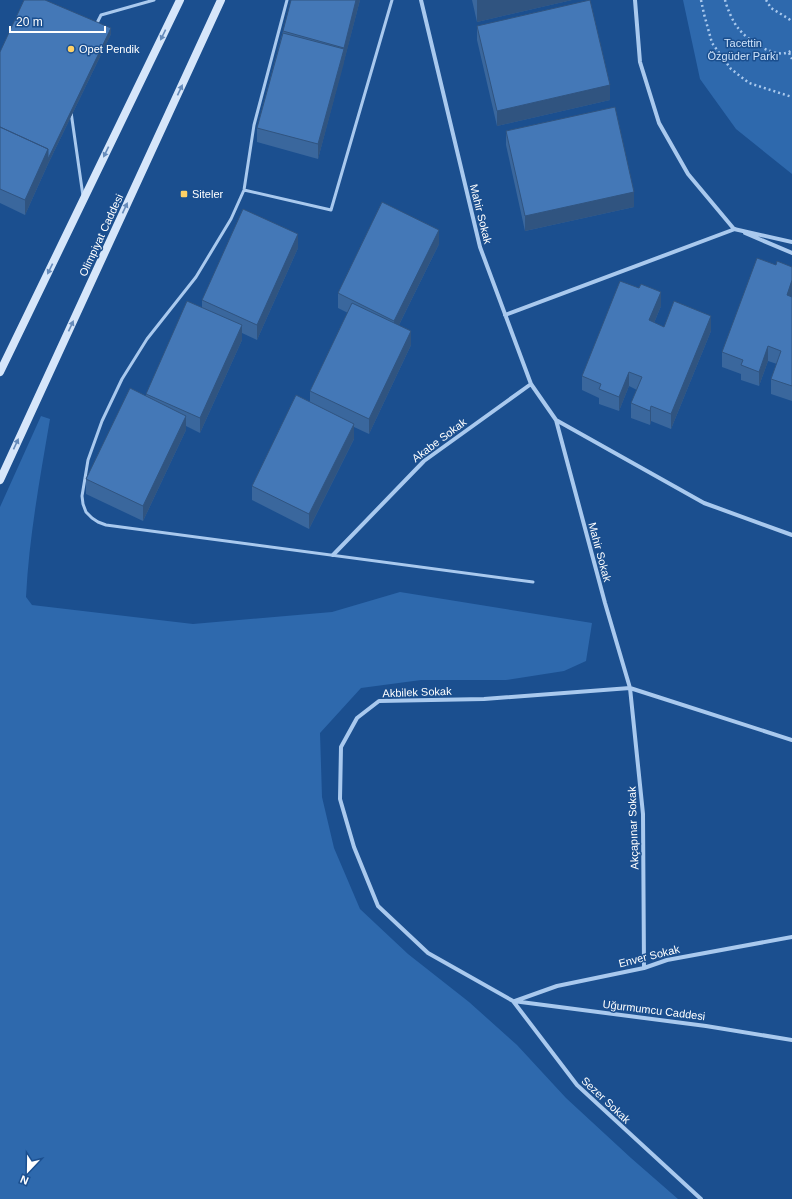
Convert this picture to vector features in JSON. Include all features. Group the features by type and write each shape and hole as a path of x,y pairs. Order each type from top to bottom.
{"main road":[{"path":"0,372 180,0"},
{"name":"Olimpiyat Caddesi","path":"0,480 221,0"}],"street":[{"name":"Mahir Sokak","path":"421,0 480,247 531,384 556,420 604,603 630,688"},
{"path":"634,0 640,62 659,123 688,174 734,229 792,253"},
{"path":"505,315 734,229 792,242"},
{"name":"Akabe Sokak","path":"333,555 424,461 531,384"},
{"name":"Mahir Sokak","path":"556,420 704,503 792,535"},
{"name":"Akbilek Sokak","path":"513,1001 428,953 378,906 354,847 340,799 341,747 357,718 379,701 484,698 630,688 792,740"},
{"name":"Akçapınar Sokak","path":"630,688 643,814 644,968"},
{"name":"Enver Sokak","path":"513,1001 557,986 644,968 667,960 792,937"},
{"name":"Uğurmumcu Caddesi","path":"513,1001 706,1026 792,1040"},
{"name":"Sezer Sokak","path":"513,1001 577,1085 701,1199"}],"lane":[{"path":"95,28 101,15 154,0"},
{"path":"287,0 254,125 244,190 231,219 196,277 147,339 122,379 102,421 88,460 82,496 86,512 98,522 106,525 533,582"},
{"path":"244,190 331,210 392,0"},
{"path":"70,105 84,199"}],"path":[{"path":"701,0 712,43 731,69 749,83 792,97"},
{"path":"725,0 738,28 751,41 767,50 779,54 791,52 792,59"},
{"path":"766,0 771,8 792,22"}],"green space":[{"name":"Tacettin Özgüder Parkı","path":"683,0 792,0 792,174 736,129 700,79"},
{"path":"41,416 50,419 35,508 27,575 26,597 32,605 193,624 332,612 400,592 592,623 586,661 564,671 506,680 421,680 361,688 320,733 322,797 334,848 360,909 408,954 469,1002 517,1045 566,1098 678,1199 0,1199 0,507"}],"building":[{"path":"24,0 45,0 111,28 48,159 48,149 0,127 0,52"},
{"path":"291,0 356,0 344,48 283,31"},
{"path":"590,0 610,85 497,111 477,26"},
{"path":"283,33 344,49 318,144 257,128"},
{"path":"615,107 634,192 525,216 506,131"},
{"path":"0,127 48,149 25,200 0,189"},
{"path":"382,202 439,230 394,321 338,293"},
{"path":"243,209 298,234 257,325 202,300"},
{"path":"757,258 776,265 777,261 792,267 792,280 787,295 792,297 792,386 771,379 781,351 768,346 759,372 741,365 743,360 722,352"},
{"path":"620,281 639,288 641,284 661,292 649,320 664,327 674,301 711,316 671,414 651,406 650,411 631,403 642,377 629,372 619,397 599,389 601,384 582,376"},
{"path":"187,301 242,325 200,418 146,394"},
{"path":"352,303 411,331 369,419 310,391"},
{"path":"130,388 186,416 143,506 86,479"},
{"path":"296,395 354,424 309,514 252,486"}],"place":[{"name":"Opet Pendik","path":"71,49"},
{"name":"Siteler","path":"184,194"}]}
